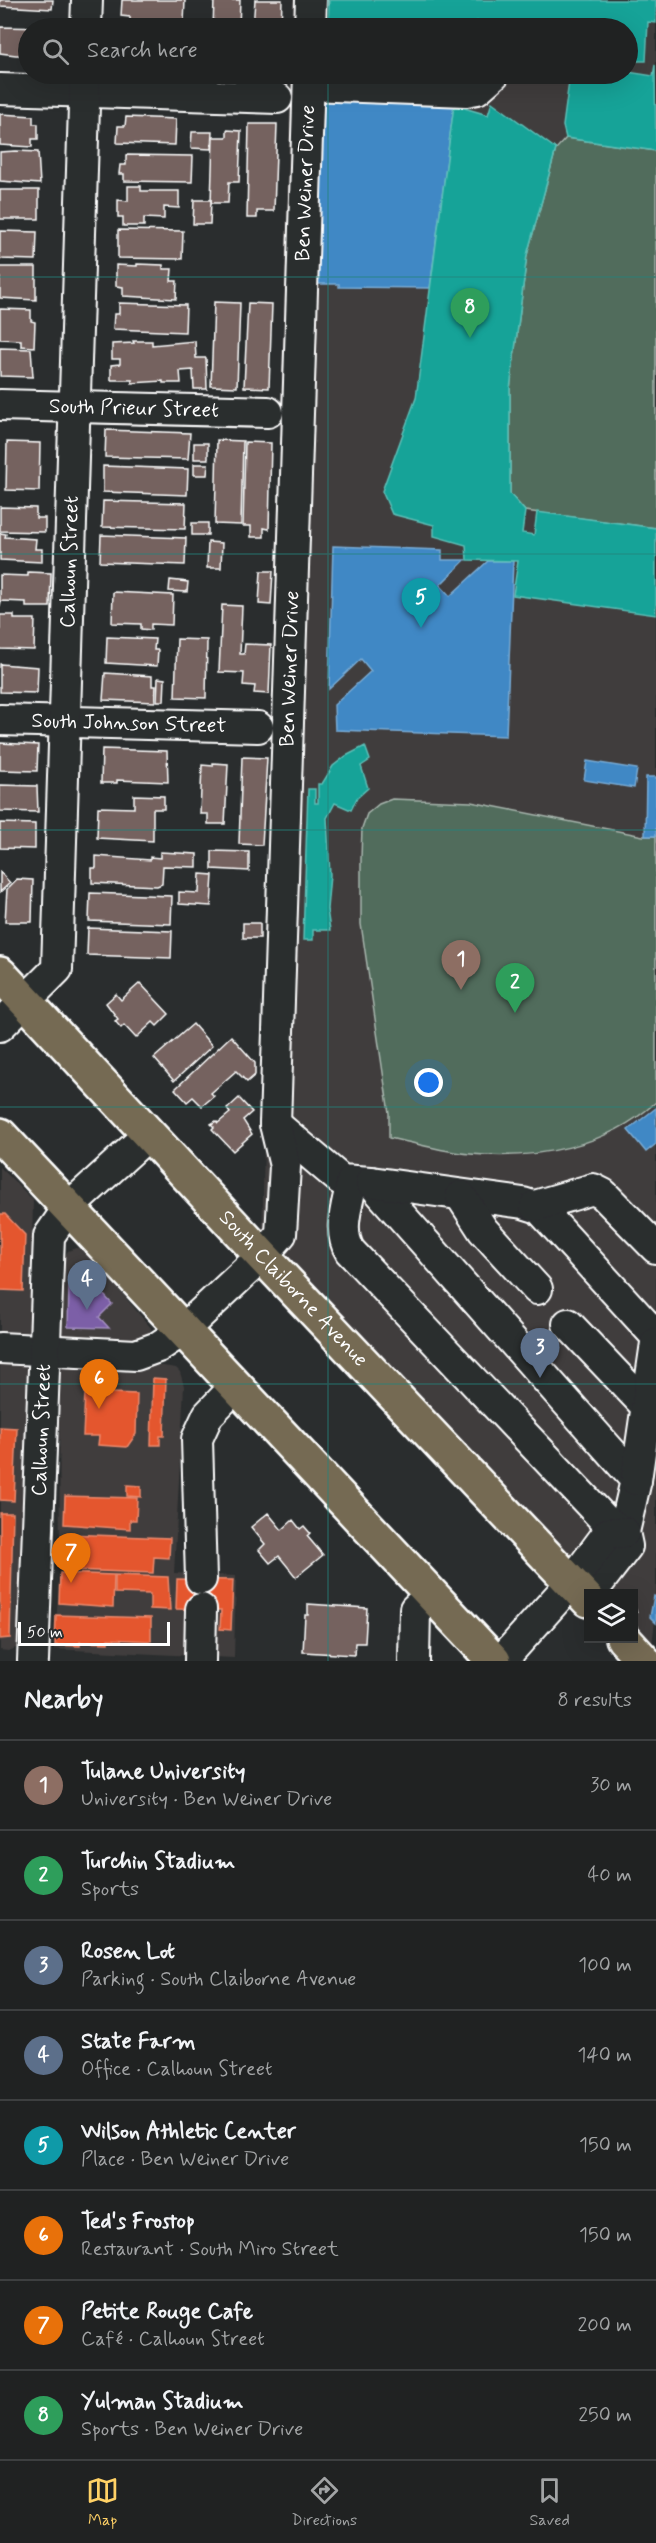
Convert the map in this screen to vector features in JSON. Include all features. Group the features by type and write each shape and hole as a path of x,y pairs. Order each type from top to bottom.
{"main road":[{"name":"South Claiborne Avenue","path":"0,974 262,1256 584,1593"},
{"path":"0,1135 494,1661"},
{"path":"628,1643 644,1661"}],"street":[{"path":"86,18 87,0"},
{"path":"310,18 311,0"},
{"path":"0,89 71,84"},
{"name":"Calhoun Street","path":"0,1026 26,1003 57,969 85,84"},
{"path":"98,84 277,98"},
{"name":"Ben Weiner Drive","path":"0,1348 136,1355 158,1347 182,1331 262,1256 281,1234 285,1166 274,1124 309,84"},
{"path":"374,84 466,91 477,89 483,84"},
{"name":"South Prieur Street","path":"0,405 268,412"},
{"name":"South Johnson Street","path":"0,720 258,727"},
{"path":"274,1124 341,1180 523,1203 539,1208 656,1336"},
{"name":"Calhoun Street","path":"33,1661 49,1236 69,1207 149,1134"},
{"path":"362,1181 636,1480"},
{"path":"362,1181 343,1228 343,1241 350,1251 605,1520 624,1532"},
{"path":"534,1206 593,1189 603,1194 656,1248"},
{"path":"461,1196 483,1230 537,1289"},
{"path":"568,1324 648,1407"},
{"path":"624,1532 636,1480 656,1343"},
{"path":"201,1579 197,1439 208,1415 235,1387"},
{"path":"587,1589 608,1533 624,1532"},
{"path":"414,1661 415,1609 431,1595"},
{"path":"501,1661 584,1595"},
{"path":"200,1661 201,1609"}],"shaded area":[{"path":"293,0 656,0 656,1612 650,1661 637,1643 638,1589 584,1590 262,1256 271,724 291,84 638,84 638,18 292,18"},
{"path":"0,1167 33,1200 30,1333 0,1333"},
{"path":"77,1248 88,1253 151,1328 149,1339 63,1339 61,1332 64,1257 68,1251"},
{"path":"0,1361 20,1361 29,1370 20,1644 19,1647 8,1651 0,1650"},
{"path":"69,1363 163,1366 176,1368 180,1372 184,1386 174,1573 236,1576 234,1658 54,1649 60,1572 59,1374 62,1367"}],"green space":[{"path":"566,138 656,151 656,528 525,511 510,494 510,389 527,255 556,149"},
{"path":"392,799 471,802 643,836 656,836 656,1102 616,1130 593,1140 545,1152 520,1155 470,1154 389,1138 389,1113 361,924 361,859 362,828 367,814 379,804"}],"building: Shops":[{"path":"0,1214 5,1214 25,1235 23,1291 0,1290"},
{"path":"153,1378 166,1379 164,1436 160,1436 160,1445 151,1445"},
{"path":"85,1392 137,1394 136,1434 127,1447 98,1445 99,1436 83,1436"},
{"path":"0,1427 17,1428 14,1501 0,1500"},
{"path":"127,1485 141,1486 141,1497 127,1496"},
{"path":"65,1496 137,1498 136,1520 130,1520 130,1529 64,1524"},
{"path":"0,1513 13,1513 10,1638 0,1639"},
{"path":"67,1534 170,1538 169,1558 154,1557 153,1573 72,1570 72,1558 66,1558"},
{"path":"60,1573 114,1575 113,1607 59,1603"},
{"path":"115,1575 168,1577 170,1610 150,1609 150,1594 115,1593"},
{"path":"177,1579 233,1580 231,1630 220,1629 221,1610 176,1609"},
{"path":"56,1615 151,1618 151,1641 108,1639 108,1643 80,1642 80,1646 55,1645"}],"building: Offices":[{"path":"94,1284 112,1304 99,1317 109,1328 68,1327 69,1285 80,1297"}],"building: Schools":[{"path":"320,98 454,105 430,288 339,287 339,284 316,284"},
{"path":"333,546 442,550 442,560 465,560 440,585 450,596 488,561 513,561 506,736 335,730 334,705 371,671 361,659 329,689"},
{"path":"587,761 637,769 634,788 584,780"},
{"path":"646,777 656,777 656,836 645,836"},
{"path":"656,1108 656,1144 646,1152 628,1130"},
{"path":"654,1596 656,1597 656,1623 650,1617"}],"building: Public":[{"path":"329,0 656,0 656,23 648,22 646,61 638,61 638,18 328,18"},
{"path":"655,65 656,151 566,138 563,126 569,84 638,84 638,74 653,76"},
{"path":"492,102 556,149 527,255 510,389 510,494 525,511 522,533 534,535 537,512 656,528 656,615 513,595 518,561 467,560 466,545 434,536 434,525 392,514 382,491 416,398 454,105 488,115"},
{"path":"365,746 370,760 361,766 368,788 357,798 351,810 335,803 327,818 330,875 327,909 330,930 313,930 313,940 303,940 308,789 315,789 315,803 318,803 318,784 322,784 333,766"}],"building: Other":[{"path":"0,0 53,0 52,9 0,6"},
{"path":"122,0 185,0 184,18 121,16"},
{"path":"214,0 240,0 239,18 213,18"},
{"path":"255,0 282,0 281,18 254,18"},
{"path":"0,27 18,27 18,55 0,53"},
{"path":"0,114 33,116 33,124 38,124 38,139 32,139 32,147 0,145"},
{"path":"126,117 176,119 175,145 117,143 118,126 125,126"},
{"path":"249,124 277,124 274,211 257,211 257,218 247,218"},
{"path":"227,130 241,131 239,182 229,182 228,203 211,203 213,137 227,137"},
{"path":"192,132 212,132 211,149 191,148"},
{"path":"0,152 38,152 40,184 0,181"},
{"path":"126,155 193,156 192,182 124,181 124,174 119,174 120,165 126,165"},
{"path":"128,186 141,186 141,191 179,191 179,208 164,207 164,219 144,218 144,226 123,226 123,217 118,217 118,200 128,201"},
{"path":"0,190 39,190 39,219 0,219"},
{"path":"194,200 211,200 210,224 193,224"},
{"path":"118,230 183,231 182,259 118,258"},
{"path":"0,231 37,232 36,260 0,259"},
{"path":"137,264 163,265 163,269 172,269 171,281 177,281 176,299 123,296 123,287 116,286 116,265 137,266"},
{"path":"0,267 36,267 36,300 0,298"},
{"path":"214,302 240,303 237,387 211,386"},
{"path":"119,303 186,305 185,332 113,329 114,314 119,314"},
{"path":"248,303 272,304 269,388 244,387"},
{"path":"0,309 31,310 31,321 35,322 34,347 21,346 21,340 0,339"},
{"path":"133,341 152,341 152,345 195,341 196,358 206,358 207,389 194,389 193,370 180,371 181,383 163,383 163,381 132,383 132,380 111,380 111,365 120,364 120,359 112,359 112,344 134,343"},
{"path":"0,348 31,349 33,377 0,376"},
{"path":"106,430 190,433 188,459 105,457"},
{"path":"217,440 243,441 241,525 215,524"},
{"path":"7,442 40,443 39,491 6,490"},
{"path":"245,442 271,443 269,529 264,528 264,537 251,537 251,526 243,526"},
{"path":"194,443 208,443 208,459 194,459"},
{"path":"194,464 208,464 207,475 194,475"},
{"path":"103,466 188,469 187,495 103,492"},
{"path":"103,501 186,503 185,529 102,527"},
{"path":"0,507 36,508 36,518 45,518 45,532 0,531"},
{"path":"192,523 208,523 208,535 192,535"},
{"path":"0,533 6,534 5,537 36,539 35,549 42,549 42,562 0,560"},
{"path":"101,535 186,538 185,565 100,562"},
{"path":"208,542 222,543 221,568 207,568"},
{"path":"261,571 273,571 271,605 259,604"},
{"path":"28,572 51,573 50,607 26,607 26,602 1,601 0,606 0,575 28,576"},
{"path":"170,580 188,582 187,592 169,591"},
{"path":"113,592 173,595 172,625 151,624 151,630 141,629 141,624 112,623"},
{"path":"222,605 242,606 240,654 244,654 245,644 271,645 269,694 254,693 255,686 243,685 244,673 219,672"},
{"path":"0,615 14,615 14,619 35,619 34,650 0,649"},
{"path":"107,637 155,639 154,650 158,650 157,666 106,663"},
{"path":"177,639 207,640 206,698 175,697"},
{"path":"0,664 38,667 37,693 0,692"},
{"path":"105,673 152,676 152,686 156,686 155,702 103,700"},
{"path":"158,678 165,679 164,701 157,701"},
{"path":"0,743 38,745 37,771 0,770"},
{"path":"102,749 167,751 168,782 117,780 117,783 101,783"},
{"path":"242,757 267,758 262,845 239,844"},
{"path":"213,763 228,764 225,824 208,824 208,814 200,814 202,765 213,766"},
{"path":"0,785 37,786 38,812 0,811"},
{"path":"134,795 164,796 164,809 153,809 153,841 97,838 98,807 134,808"},
{"path":"0,823 35,824 35,849 0,848"},
{"path":"212,851 249,852 249,871 212,869"},
{"path":"160,852 197,854 197,867 163,866 162,884 157,886 92,883 92,868 96,868 96,856 150,860 150,857 160,858"},
{"path":"0,872 10,883 0,892"},
{"path":"200,874 213,875 211,906 179,904 179,892 199,893"},
{"path":"17,879 33,880 32,922 5,922 7,889"},
{"path":"90,893 172,896 171,924 89,921"},
{"path":"243,923 260,923 260,938 243,938"},
{"path":"88,928 172,931 171,958 87,955"},
{"path":"140,983 169,1014 157,1026 153,1022 136,1038 124,1025 121,1028 115,1021 118,1019 106,1003 116,994 121,1000"},
{"path":"193,1024 212,1046 174,1081 154,1058"},
{"path":"231,1036 255,1063 255,1075 247,1082 236,1071 211,1093 214,1096 202,1106 193,1097 187,1102 175,1089"},
{"path":"239,1098 252,1112 243,1120 252,1134 233,1151 212,1129 214,1127 211,1124 216,1121 218,1123 230,1113 227,1109"},
{"path":"268,1513 282,1530 293,1520 300,1529 304,1526 310,1533 307,1536 323,1555 296,1577 279,1556 270,1563 259,1550 265,1544 251,1527"},
{"path":"308,1604 367,1608 365,1643 355,1643 354,1655 303,1652 305,1615 308,1615"}],"place":[{"name":"Yulman Stadium","path":"470,338"},
{"name":"Wilson Athletic Center","path":"421,628"},
{"name":"Tulane University","path":"461,990"},
{"name":"Turchin Stadium","path":"515,1013"},
{"name":"State Farm","path":"87,1310"},
{"name":"Rosen Lot","path":"540,1378"},
{"name":"Ted's Frostop","path":"99,1409"},
{"name":"Petite Rouge Cafe","path":"71,1583"}]}
